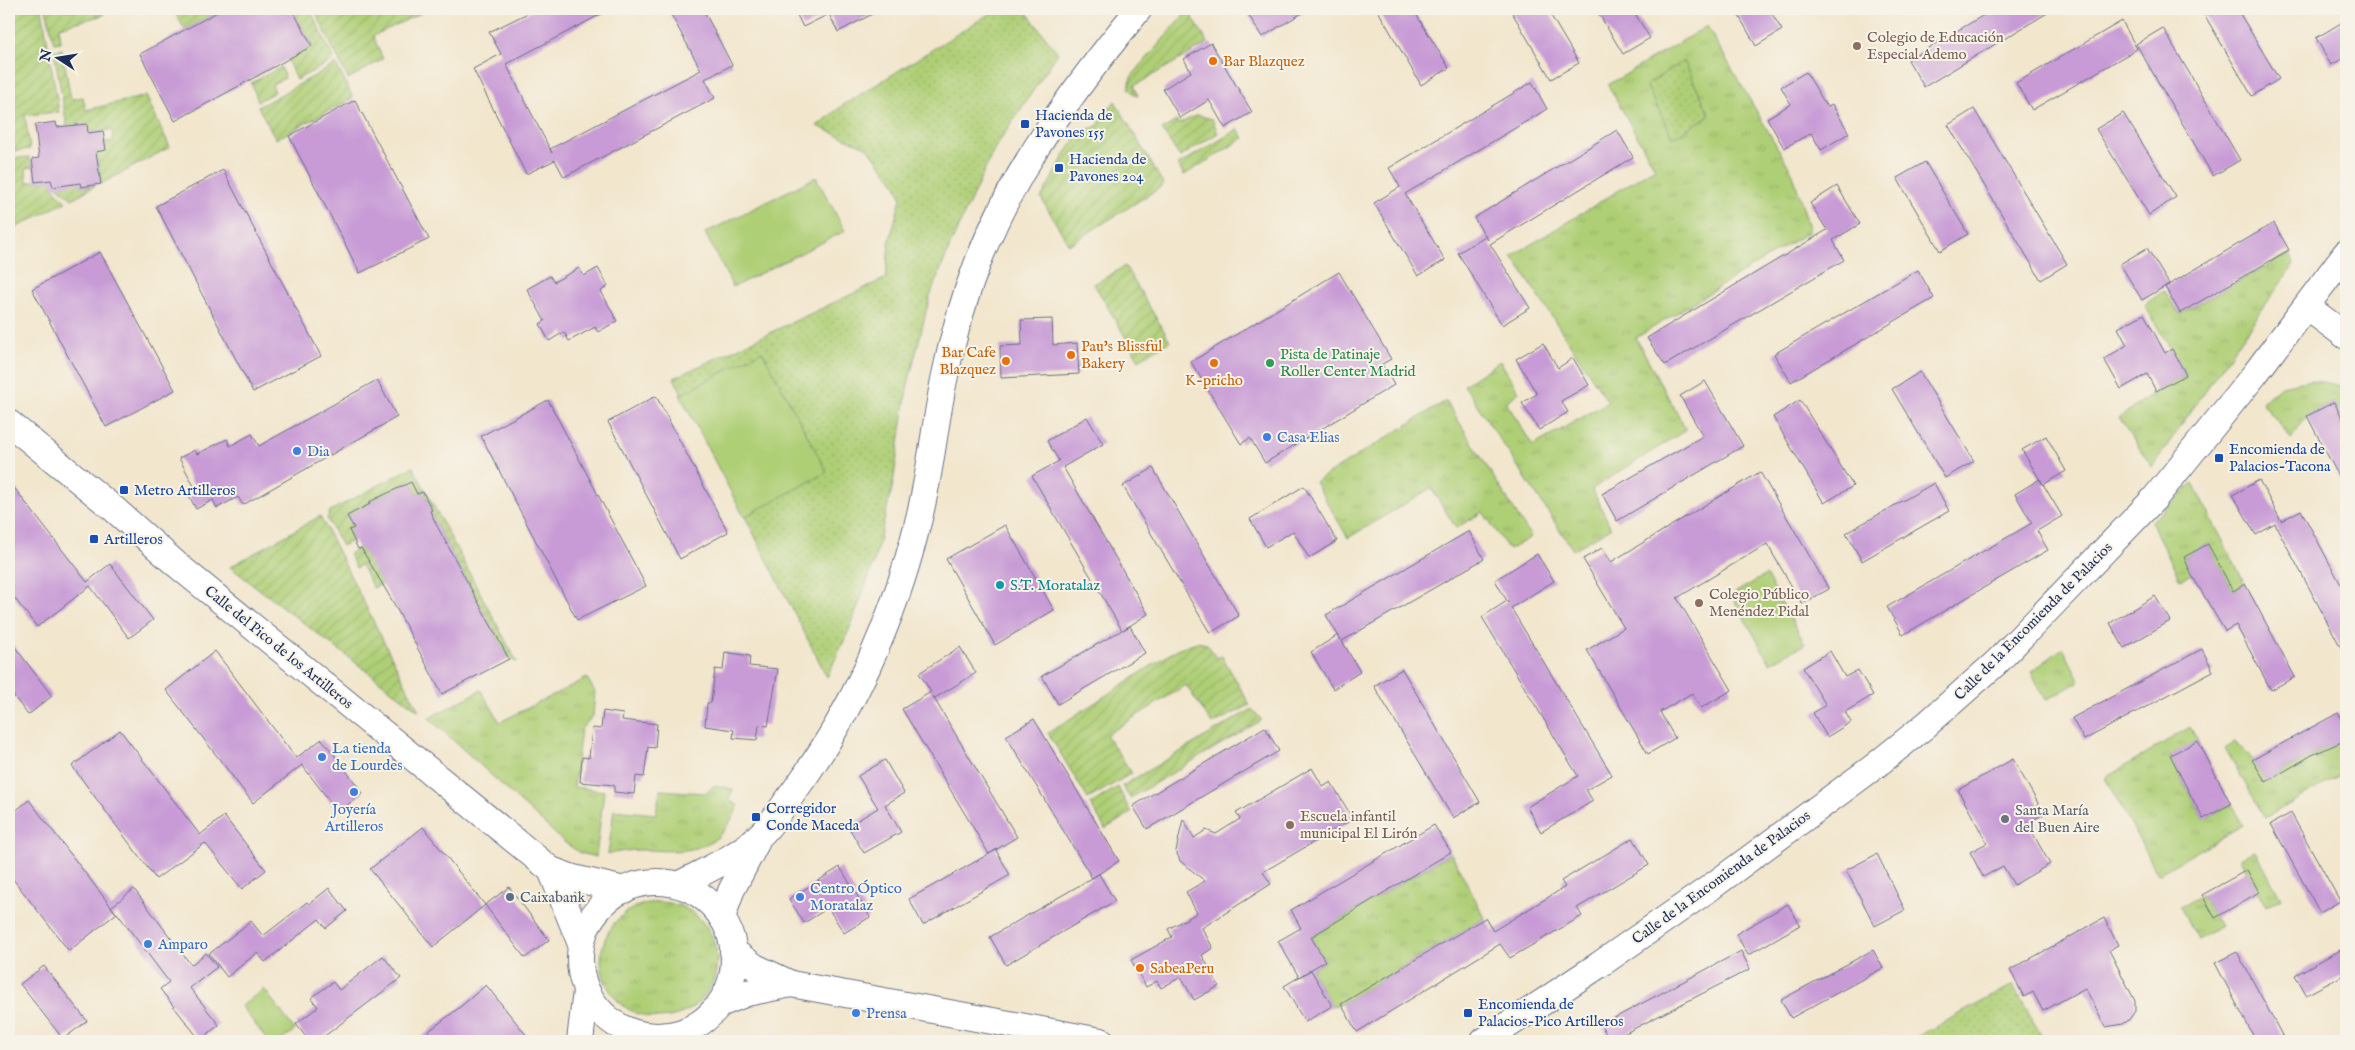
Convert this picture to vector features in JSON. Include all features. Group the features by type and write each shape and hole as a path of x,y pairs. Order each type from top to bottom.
{"street":[{"path":"722,918 731,891 758,838 808,774 842,719 874,652 902,580 918,524 944,379 961,310 978,261 1007,199 1038,142 1068,98 1139,9"},
{"name":"Calle de la Encomienda de Palacios","path":"1484,1041 1599,965 1875,766 1982,674 2154,499 2250,381 2346,253"},
{"path":"2307,306 2346,336"},
{"name":"Calle del Pico de los Artilleros","path":"9,422 114,509 176,564 551,870 573,878 624,890"},
{"path":"680,884 730,858 758,838"},
{"name":"Calle del Pico de los Artilleros","path":"551,870 582,944"},
{"path":"580,1041 586,991 582,974 582,944 586,927 596,911 608,900 624,890 639,884 668,882 680,884 697,891 712,902 722,918 733,951 731,975 720,1004"},
{"path":"733,951 755,967 791,984 1101,1041"},
{"path":"586,991 596,1006 611,1020 636,1038 662,1036 689,1029 708,1016 720,1004 747,993 791,984"}],"green space":[{"path":"9,9 42,9 59,112 25,115 30,149 9,152"},
{"path":"46,9 66,9 67,11 102,9 104,15 59,27 61,42 54,43"},
{"path":"173,9 223,9 185,30"},
{"path":"292,9 310,9 334,60 296,80 287,59 312,45"},
{"path":"314,9 429,9 373,36 383,59 348,79"},
{"path":"997,9 1024,9 1058,53 995,148 952,241 930,296 907,389 893,484 874,562 851,626 827,677 674,378 886,278 889,243 901,198 897,186 868,148 817,126 842,106"},
{"path":"1188,10 1208,43 1134,86 1138,96 1136,96 1129,89 1131,77"},
{"path":"1707,26 1793,174 1810,231 1636,338 1686,430 1592,489 1611,528 1573,550 1464,385 1500,361 1519,392 1506,402 1533,446 1608,402 1512,256 1655,168 1608,85"},
{"path":"62,49 71,99 83,97 86,110 146,96 170,147 101,184 96,152 105,150 104,141 113,142 112,130 69,138 54,51"},
{"path":"1684,61 1710,115 1673,138 1646,85"},
{"path":"336,64 353,98 276,139 258,107"},
{"path":"281,67 285,78 272,84 275,92 258,101 251,83"},
{"path":"1115,101 1164,185 1069,245 1041,198 1065,154 1081,132 1097,126"},
{"path":"1197,115 1212,119 1218,133 1180,157 1162,130 1176,121 1179,124"},
{"path":"1238,129 1244,138 1184,175 1178,165"},
{"path":"29,157 33,167 26,168 27,182 51,180 53,187 66,202 9,231 9,159"},
{"path":"78,173 81,187 96,185 72,199 57,186"},
{"path":"816,177 845,231 733,287 705,233"},
{"path":"2290,253 2294,264 2152,467 2119,418 2156,391 2186,375 2145,306 2164,291 2180,314"},
{"path":"1125,266 1170,341 1139,360 1094,284"},
{"path":"762,351 827,472 744,517 680,395"},
{"path":"2312,380 2346,387 2346,425 2334,402 2307,416 2291,439 2262,402 2281,386"},
{"path":"1446,401 1531,537 1509,550 1483,512 1456,528 1431,488 1348,538 1315,482"},
{"path":"413,467 517,662 509,659 437,526 430,511 432,509 423,492 417,494 411,482 369,502 370,504 348,516 353,527 349,531 354,540 342,546 327,519 330,511"},
{"path":"2193,483 2245,584 2233,591 2208,544 2184,557 2192,573 2180,580 2151,522"},
{"path":"320,516 419,711 230,567"},
{"path":"361,547 383,584 373,588 361,565 356,568 349,554"},
{"path":"1766,575 1805,644 1770,663 1731,595"},
{"path":"1197,642 1207,644 1217,658 1222,656 1250,705 1212,724 1186,685 1106,735 1132,773 1088,799 1048,733 1179,648"},
{"path":"2063,648 2080,681 2046,700 2031,672"},
{"path":"587,678 595,692 593,716 581,729 574,787 604,791 596,857 580,853 564,842 429,718 481,690 500,722"},
{"path":"1252,709 1262,720 1130,798 1122,786"},
{"path":"2190,727 2198,741 2170,756 2203,819 2231,804 2243,825 2158,874 2105,778"},
{"path":"2236,741 2267,782 2312,755 2343,741 2346,751 2346,772 2265,818 2225,748"},
{"path":"714,785 733,789 729,800 739,806 725,829 714,840 705,845 687,850 635,850 608,854 614,810 656,814 660,790 706,793"},
{"path":"1118,787 1131,813 1105,829 1090,804"},
{"path":"2255,851 2281,898 2266,907 2240,858"},
{"path":"1451,853 1485,918 1341,1004 1332,1006 1311,970 1325,961 1311,937"},
{"path":"2202,895 2220,926 2198,940 2180,907"},
{"path":"659,902 681,906 700,919 713,938 717,960 713,982 700,1001 681,1014 659,1018 637,1014 618,1001 605,982 601,960 605,938 618,919 637,906"},
{"path":"2013,985 2044,1041 1909,1041"},
{"path":"264,989 295,1030 280,1041 268,1041 241,1006"}],"building":[{"path":"223,9 292,9 312,46 175,121 140,54"},
{"path":"536,9 611,9 506,64 552,153 550,149 701,70 668,9 703,9 732,65 705,79 715,98 564,177 555,160 526,174 473,69 501,54 489,32"},
{"path":"794,9 882,9 838,32 829,14 803,27"},
{"path":"1245,9 1309,9 1262,37"},
{"path":"1377,9 1413,9 1449,68 1421,85"},
{"path":"1510,9 1547,9 1579,63 1551,79"},
{"path":"1596,9 1632,9 1650,38 1623,54"},
{"path":"1735,9 1769,9 1782,30 1756,46"},
{"path":"1994,9 2054,9 1924,87 1908,60"},
{"path":"2201,9 2237,9 2279,79 2252,96"},
{"path":"2346,20 2346,57 2331,65 2316,38"},
{"path":"2122,21 2137,49 2032,110 2016,83"},
{"path":"2163,28 2240,160 2213,176 2136,44"},
{"path":"1211,43 1252,112 1225,128 1209,100 1180,118 1163,89 1191,72 1184,59"},
{"path":"1806,72 1827,107 1832,104 1849,133 1821,150 1811,133 1784,148 1767,118 1791,104 1781,87"},
{"path":"1532,82 1547,109 1405,194 1445,260 1418,276 1374,203 1400,187 1389,168"},
{"path":"355,100 429,239 360,273 289,136"},
{"path":"1974,109 2067,264 2041,280 1948,125"},
{"path":"2123,113 2176,197 2149,215 2096,129"},
{"path":"56,122 57,127 87,124 88,133 103,131 106,150 96,152 101,184 81,187 80,183 53,187 51,180 35,182 32,159 39,158 35,125"},
{"path":"1617,130 1633,157 1490,244 1530,308 1502,325 1458,253 1485,236 1488,240 1474,218"},
{"path":"1925,162 1968,234 1940,251 1897,178"},
{"path":"223,170 321,356 253,392 156,206"},
{"path":"1837,186 1860,224 1833,240 1844,260 1665,365 1647,338 1827,230 1810,203"},
{"path":"2274,223 2289,250 2180,313 2165,287"},
{"path":"2147,248 2169,284 2142,300 2120,264"},
{"path":"100,252 175,390 106,427 32,289"},
{"path":"579,268 584,276 598,268 608,286 601,291 617,321 598,332 595,327 569,341 564,332 549,341 540,324 545,321 527,289 550,276 554,282"},
{"path":"1918,270 1934,298 1791,382 1774,354"},
{"path":"1339,272 1391,359 1382,364 1394,385 1265,463 1250,438 1241,444 1191,362"},
{"path":"2144,314 2165,353 2172,349 2186,375 2156,391 2147,374 2121,389 2104,359 2127,345 2118,328"},
{"path":"1052,319 1053,345 1077,343 1079,374 1001,378 1000,346 1022,345 1021,320"},
{"path":"1543,343 1558,368 1573,358 1589,385 1561,401 1568,412 1539,430 1522,403 1537,394 1516,359"},
{"path":"1920,372 1974,461 1945,478 1892,389"},
{"path":"377,380 397,417 243,505 238,497 217,508 213,500 196,509 186,490 194,486 179,458 195,450 197,454 227,439 230,446 252,434 259,446"},
{"path":"1705,381 1743,446 1617,521 1602,494 1703,436 1680,396"},
{"path":"656,396 728,532 680,559 608,422"},
{"path":"548,400 646,586 577,620 481,436"},
{"path":"1800,400 1853,486 1824,503 1773,417"},
{"path":"2334,402 2346,425 2346,490 2307,416"},
{"path":"1087,417 1103,444 1063,467 1148,614 1123,630 1130,626 1145,653 1058,704 1042,676 1122,630 1032,476 1059,461 1047,441"},
{"path":"2046,436 2066,471 2043,485 2022,450"},
{"path":"1153,468 1239,616 1210,633 1123,486"},
{"path":"1760,472 1829,589 1802,604 1767,544 1677,598 1732,690 1701,708 1692,693 1660,712 1675,738 1648,754 1587,650 1624,628 1583,559 1602,548 1611,562"},
{"path":"2040,479 2062,516 2037,531 2048,550 1903,635 1887,607 2032,523 2015,494"},
{"path":"2259,480 2281,521 2301,510 2346,594 2346,657 2275,524 2256,535 2233,495"},
{"path":"9,481 87,582 110,564 153,620 129,638 90,586 37,627 9,591"},
{"path":"411,482 417,494 423,492 437,526 509,659 442,694 393,602 361,548 358,549 349,530 354,528 347,516 370,504 369,502"},
{"path":"1934,483 1949,511 1862,561 1846,533"},
{"path":"1304,486 1337,541 1309,558 1293,531 1266,547 1250,519"},
{"name":"S.T. Moratalaz","path":"1005,525 1054,610 995,645 946,559"},
{"path":"1469,531 1484,559 1342,641 1360,672 1333,689 1311,652 1338,635 1326,615"},
{"path":"2208,544 2233,591 2245,584 2295,677 2271,690 2236,625 2225,631 2191,574 2184,557"},
{"path":"1537,554 1554,581 1511,608 1612,775 1586,790 1593,801 1541,832 1527,807 1578,776 1482,617 1507,601 1495,580"},
{"path":"2155,596 2170,621 2124,648 2110,623"},
{"path":"9,639 52,696 28,715 9,690"},
{"path":"960,647 976,673 935,698 932,695 1017,837 989,854 902,709 931,692 919,673"},
{"path":"2202,649 2213,671 2084,740 2072,718"},
{"path":"215,651 296,758 322,739 363,793 338,812 302,765 253,803 166,690"},
{"path":"1830,651 1845,677 1858,670 1873,695 1845,712 1851,722 1827,737 1813,713 1826,705 1803,668"},
{"path":"725,652 750,656 749,666 778,669 768,726 759,725 757,740 733,738 734,730 705,726 707,703 711,703 715,669 723,670"},
{"path":"1402,669 1480,802 1453,818 1374,686"},
{"path":"603,711 623,714 622,720 657,724 655,748 648,747 644,777 636,776 634,794 614,792 614,785 580,782 582,757 589,758 592,728 601,729"},
{"path":"2338,713 2346,728 2346,740 2312,755 2266,782 2252,760"},
{"path":"1034,719 1119,861 1092,878 1006,736"},
{"path":"1265,727 1279,751 1147,829 1133,806"},
{"path":"120,730 200,835 224,816 266,870 242,889 205,843 156,879 72,766"},
{"path":"2198,741 2231,804 2203,819 2170,755"},
{"name":"Santa María del Buen Aire","path":"2013,759 2044,814 2027,823 2050,864 2014,885 2003,866 1983,877 1970,852 1987,843 1958,790"},
{"path":"885,760 904,793 885,805 901,832 864,853 848,826 878,808 858,776"},
{"path":"1312,768 1323,787 1331,782 1353,819 1263,872 1271,884 1202,928 1213,948 1202,955 1219,986 1194,1000 1181,977 1161,988 1157,981 1146,987 1131,960 1172,937 1168,929 1197,913 1186,892 1205,881 1180,861 1176,851 1183,819 1194,838 1206,830 1216,834 1240,819 1236,813"},
{"path":"29,800 111,907 134,889 191,965 206,953 217,967 190,988 219,1025 200,1040 160,989 169,982 117,913 69,951 9,874 9,816"},
{"path":"2291,813 2340,901 2320,913 2271,824"},
{"path":"1434,825 1451,852 1311,937 1325,961 1299,977 1278,941 1301,928 1291,910"},
{"path":"423,827 485,905 433,947 370,869"},
{"path":"1633,838 1649,865 1577,908 1582,916 1510,958 1500,944 1357,1032 1341,1004 1485,918 1493,931 1565,887 1561,881"},
{"path":"996,850 1010,875 923,925 909,899"},
{"path":"1877,854 1905,910 1875,926 1846,870"},
{"path":"840,867 870,917 844,933 828,908 804,923 789,899"},
{"path":"2247,870 2259,892 2215,918 2202,895"},
{"path":"1099,874 1115,901 1006,965 990,937"},
{"path":"509,887 549,940 525,958 485,905"},
{"path":"329,888 347,911 326,928 319,919 265,962 257,953 227,977 209,954 251,921 263,936 307,902 309,904"},
{"path":"1788,904 1800,925 1748,955 1736,934"},
{"path":"2104,918 2118,945 2109,950 2135,1001 2135,1011 2129,1020 2123,1024 2106,1027 2085,988 2043,1011 2033,992 2024,997 2010,970"},
{"path":"2346,947 2346,974 2306,995 2295,975"},
{"path":"1873,950 1883,968 1791,1018 1781,1000"},
{"path":"1741,951 1750,969 1610,1041 1601,1025"},
{"path":"2237,952 2285,1041 2256,1041 2215,963"},
{"path":"383,956 401,978 318,1041 309,1041 296,1024 318,1007 311,998 333,982 339,990"},
{"path":"44,966 87,1021 63,1039 20,984"},
{"path":"1311,970 1332,1006 1305,1022 1284,986"},
{"path":"486,985 531,1041 416,1041 460,1007"}],"place":[{"name":"Colegio de Educación Especial Ademo","path":"1857,46"},
{"name":"Bar Blazquez","path":"1213,61"},
{"name":"Hacienda de Pavones 155","path":"1025,124"},
{"name":"Hacienda de Pavones 204","path":"1059,168"},
{"name":"Pau's Blissful Bakery","path":"1071,355"},
{"name":"Bar Cafe Blazquez","path":"1006,361"},
{"name":"K-pricho","path":"1214,363"},
{"name":"Pista de Patinaje Roller Center Madrid","path":"1270,363"},
{"name":"Casa Elias","path":"1267,437"},
{"name":"Dia","path":"297,451"},
{"name":"Encomienda de Palacios-Tacona","path":"2219,458"},
{"name":"Metro Artilleros","path":"124,490"},
{"name":"Artilleros","path":"94,539"},
{"name":"S.T. Moratalaz","path":"1000,585"},
{"name":"Colegio Público Menéndez Pidal","path":"1699,603"},
{"name":"La tienda de Lourdes","path":"322,757"},
{"name":"Joyería Artilleros","path":"354,792"},
{"name":"Corregidor Conde Maceda","path":"756,817"},
{"name":"Santa María del Buen Aire","path":"2005,819"},
{"name":"Escuela infantil municipal El Lirón","path":"1290,825"},
{"name":"Caixabank","path":"510,897"},
{"name":"Centro Óptico Moratalaz","path":"800,897"},
{"name":"Amparo","path":"148,944"},
{"name":"SabeaPeru","path":"1140,968"},
{"name":"Prensa","path":"856,1013"},
{"name":"Encomienda de Palacios-Pico Artilleros","path":"1468,1013"}]}
